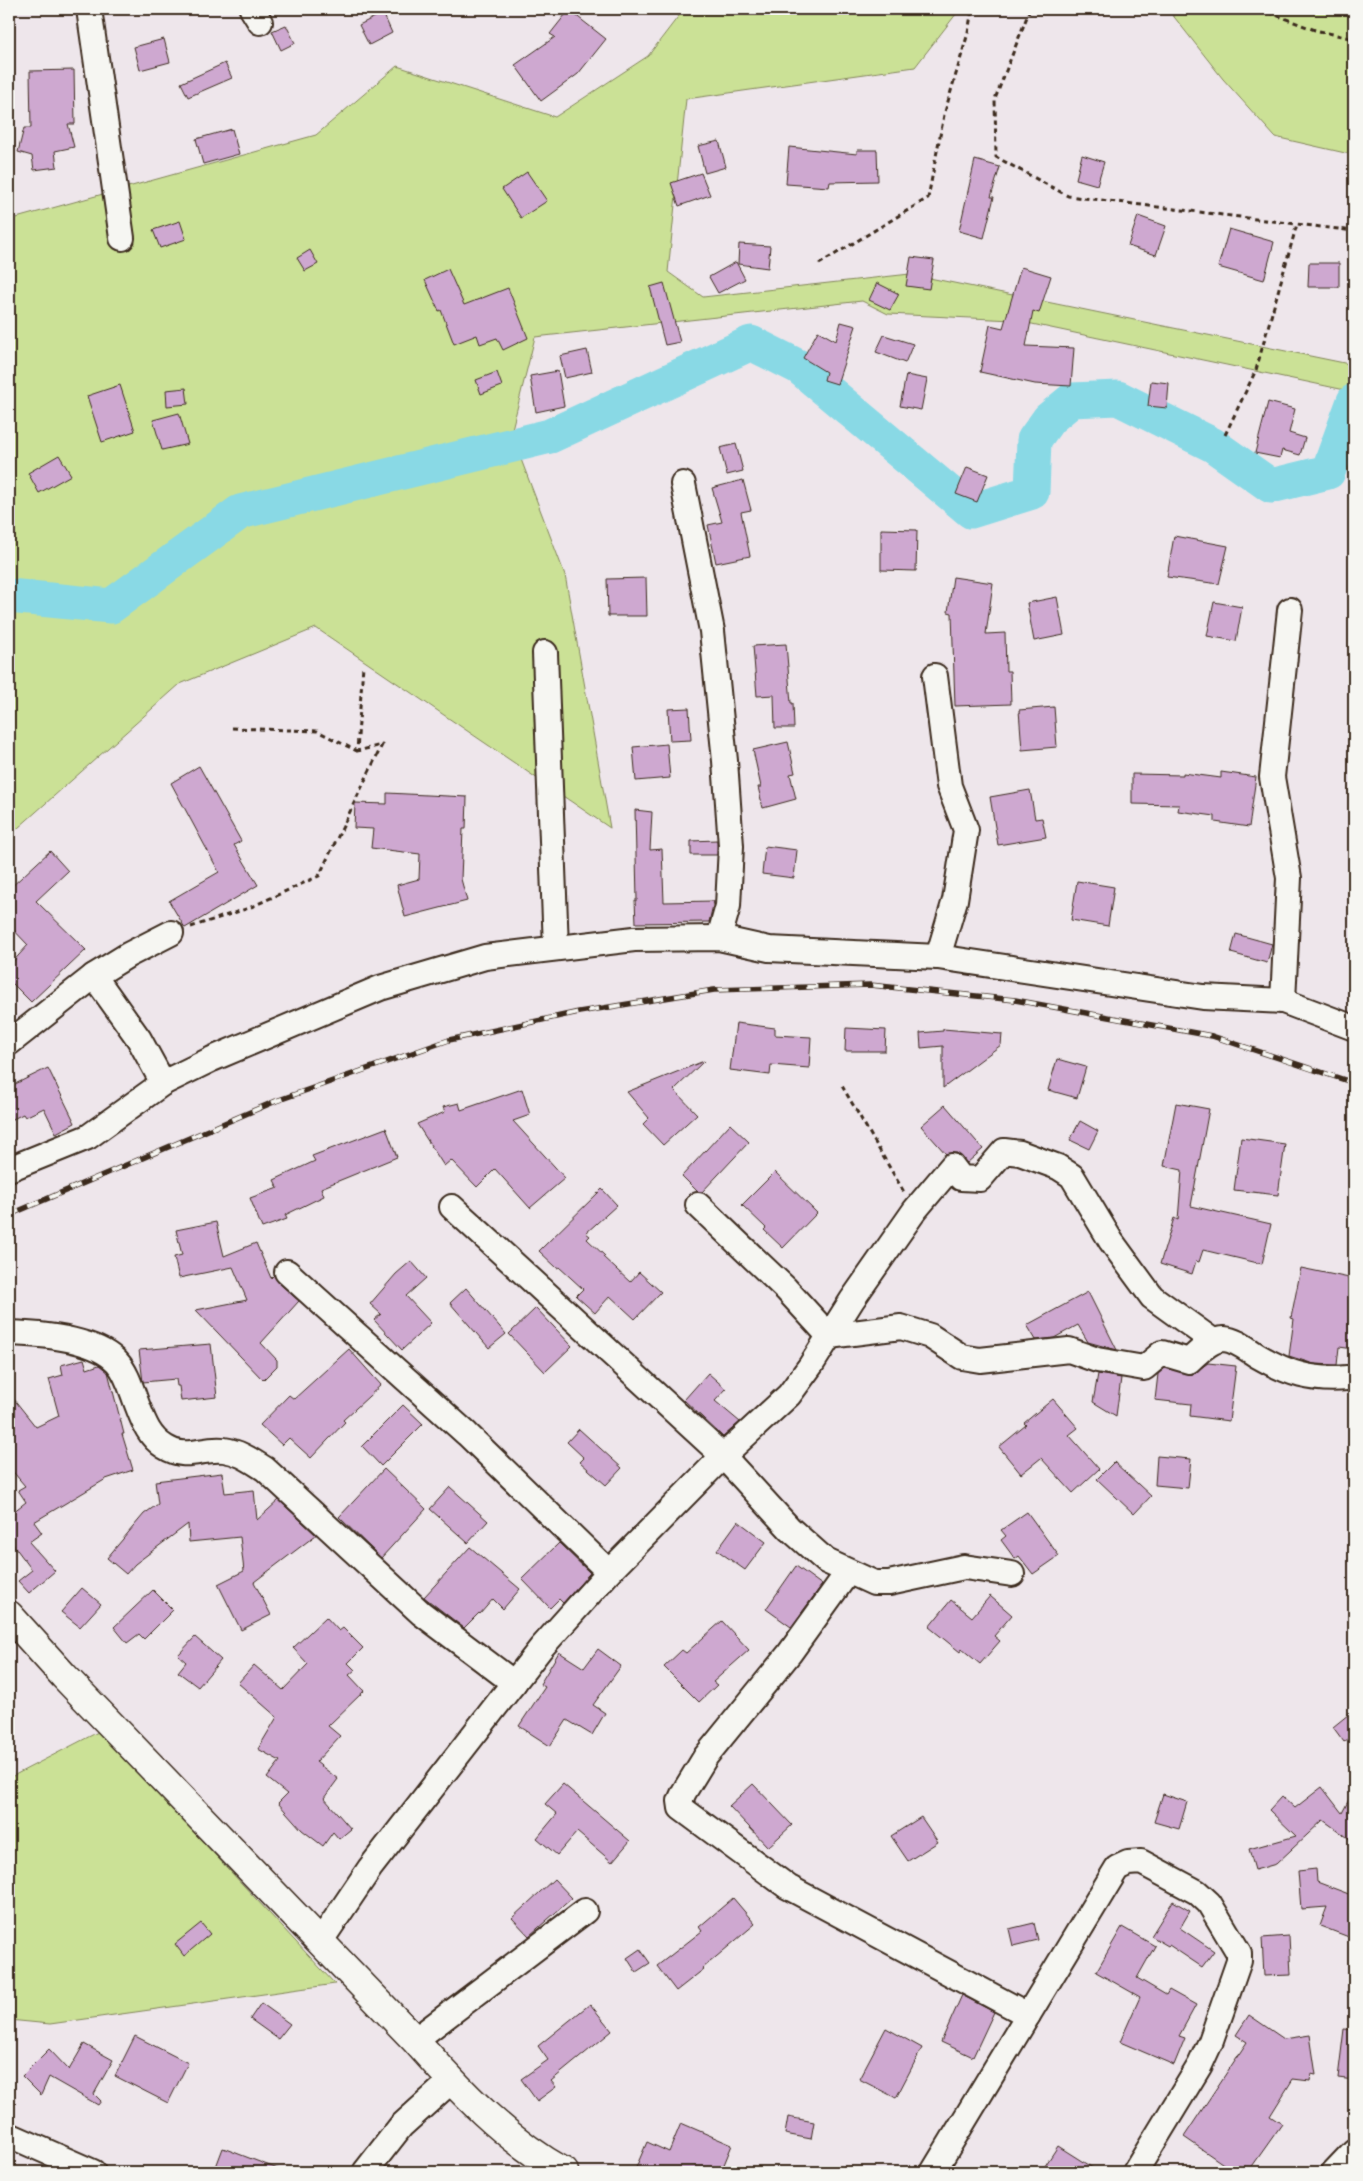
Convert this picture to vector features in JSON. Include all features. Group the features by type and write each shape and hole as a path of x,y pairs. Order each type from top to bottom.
{"street":[{"path":"89,9 122,238"},
{"path":"683,484 712,630 725,761 731,846 728,906 719,938"},
{"path":"1283,1001 1289,878 1272,776 1290,610"},
{"path":"545,652 556,948"},
{"path":"935,676 949,786 966,830 955,900 938,957"},
{"path":"9,1043 94,976 128,955 171,933"},
{"path":"9,1169 88,1137 163,1083 212,1059 380,988 485,957 634,939 719,938 769,949 938,957 1203,997 1283,1001 1354,1028"},
{"path":"94,976 139,1039 163,1083"},
{"path":"320,1942 370,1868 541,1648 609,1572 723,1456 789,1395 915,1210 952,1166 960,1178 980,1179 1004,1151 1020,1153 1058,1167 1072,1176 1111,1241 1152,1297 1213,1341"},
{"path":"698,1205 786,1289 829,1336"},
{"path":"452,1208 723,1456 790,1529 826,1561 874,1583 889,1583 964,1567 1012,1574"},
{"path":"287,1272 467,1434 609,1572"},
{"path":"829,1336 901,1327 930,1336 962,1357 980,1360 1069,1350 1097,1360 1144,1368 1162,1353 1188,1361 1213,1341 1224,1339 1236,1342 1294,1374 1330,1379 1347,1378"},
{"path":"9,1334 46,1334 86,1344 106,1353 117,1362 127,1378 148,1431 164,1447 180,1454 223,1450 242,1454 265,1469 421,1613 514,1683"},
{"path":"848,1572 789,1654 706,1756 684,1792 680,1801 681,1808 788,1887 1028,2015"},
{"path":"9,1615 71,1683 415,2040 451,2081 495,2124 543,2160 564,2172"},
{"path":"933,2172 1117,1868 1128,1862 1142,1862 1197,1892 1209,1903 1236,1947 1239,1953 1239,1961 1211,2041 1200,2065 1134,2172"},
{"path":"415,2040 585,1911"},
{"path":"365,2172 401,2126 451,2081"},
{"path":"9,2135 93,2172"},
{"path":"1334,2172 1354,2151"}],"path":[{"path":"819,264 928,198 944,115 968,33 972,9"},
{"path":"1030,9 995,99 996,158 1068,196 1354,232"},
{"path":"1260,9 1315,30 1354,39"},
{"path":"1225,435 1256,370 1297,224"},
{"path":"357,751 363,665"},
{"path":"171,933 249,908 319,876 382,745 357,751 317,730 232,728"},
{"path":"842,1086 915,1210"}],"green space":[{"path":"684,9 960,9 915,67 686,99 668,272 703,297 910,274 1354,365 1354,579 1345,390 1013,320 888,314 862,301 535,337 511,433 565,575 610,828 316,628 180,684 9,836 9,220 316,135 397,66 555,117 648,56"},
{"path":"1177,9 1345,9 1354,12 1354,155 1275,137 1223,79 1171,13"},
{"path":"100,1731 335,1984 50,2024 9,2020 9,1778"}],"building":[{"path":"569,10 606,39 578,74 541,101 515,65 555,37 550,34"},
{"path":"383,13 392,33 369,45 359,25"},
{"path":"286,25 295,43 281,50 272,31"},
{"path":"164,39 170,62 140,70 134,47"},
{"path":"225,63 232,78 188,97 181,83"},
{"path":"74,70 75,124 68,124 74,147 55,151 57,167 34,170 32,156 18,152 24,128 31,128 30,71"},
{"path":"232,129 239,154 203,164 196,139"},
{"path":"719,141 726,167 705,173 698,146"},
{"path":"789,147 857,154 857,150 877,150 878,181 830,182 829,187 786,184"},
{"path":"1082,155 1104,162 1097,185 1076,179"},
{"path":"975,160 1000,167 991,197 994,197 984,238 959,231"},
{"path":"527,172 547,201 521,218 502,189"},
{"path":"701,173 710,195 679,206 671,183"},
{"path":"1138,216 1166,226 1156,255 1128,246"},
{"path":"180,221 186,239 160,248 153,230"},
{"path":"1229,229 1274,242 1264,280 1218,267"},
{"path":"739,244 770,246 768,268 738,264"},
{"path":"310,250 318,264 305,271 297,258"},
{"path":"911,257 934,260 929,289 906,286"},
{"path":"736,262 745,279 718,293 709,277"},
{"path":"1309,263 1339,263 1339,287 1308,287"},
{"path":"1021,267 1051,276 1039,313 1033,311 1026,346 1074,348 1071,386 1035,384 980,372 990,325 1003,328"},
{"path":"448,269 464,305 508,288 528,338 503,350 497,338 480,344 477,335 454,344 441,310 439,311 425,280"},
{"path":"664,283 680,342 665,345 650,287"},
{"path":"877,283 899,294 890,310 869,300"},
{"path":"841,322 856,326 837,384 824,380 826,372 803,358 818,331 836,341"},
{"path":"884,335 913,344 905,363 876,352"},
{"path":"587,350 592,372 565,378 560,356"},
{"path":"558,371 564,406 536,412 530,376"},
{"path":"497,372 502,386 481,394 476,380"},
{"path":"906,375 927,379 921,410 900,406"},
{"path":"1151,381 1169,383 1167,408 1148,406"},
{"path":"120,385 135,431 102,442 87,396"},
{"path":"186,388 188,404 167,406 166,390"},
{"path":"1268,402 1295,409 1289,433 1305,438 1300,455 1282,450 1280,458 1255,453"},
{"path":"179,413 188,444 162,450 153,420"},
{"path":"736,444 743,471 727,475 720,448"},
{"path":"59,455 71,475 39,493 28,473"},
{"path":"967,467 988,475 977,502 956,494"},
{"path":"743,480 751,510 741,512 750,556 716,563 708,525 722,522 712,488"},
{"path":"881,529 917,530 916,571 881,570"},
{"path":"1174,536 1228,546 1219,584 1167,577"},
{"path":"953,577 993,583 986,634 1005,633 1006,671 1010,671 1011,704 955,706 952,613 948,612"},
{"path":"646,578 647,616 608,616 607,579"},
{"path":"1057,597 1064,635 1034,641 1027,603"},
{"path":"1214,602 1242,607 1236,641 1207,636"},
{"path":"786,644 794,728 775,728 774,695 757,696 753,646"},
{"path":"1054,707 1057,747 1022,750 1019,710"},
{"path":"689,708 691,740 670,741 668,709"},
{"path":"788,742 795,773 790,774 796,799 763,808 758,787 761,787 753,750"},
{"path":"667,744 670,778 636,781 633,747"},
{"path":"199,766 241,841 234,845 258,885 185,928 169,901 219,872 171,783"},
{"path":"1221,772 1256,777 1249,827 1215,822 1215,816 1178,811 1179,805 1132,804 1132,774 1183,775 1183,773 1221,778"},
{"path":"1030,790 1035,819 1042,818 1046,837 998,845 990,797"},
{"path":"387,793 467,797 466,829 463,829 461,879 467,901 405,917 397,885 419,879 420,854 371,848 373,829 354,828 355,803 387,804"},
{"path":"635,810 652,812 650,850 662,849 664,902 714,901 709,922 636,923"},
{"path":"717,840 717,855 691,855 691,841"},
{"path":"765,846 797,850 794,878 762,874"},
{"path":"50,851 68,871 36,901 86,950 31,1002 9,980 9,966 28,945 9,925 9,889"},
{"path":"1077,881 1114,887 1108,926 1071,920"},
{"path":"1236,934 1272,944 1267,963 1231,953"},
{"path":"736,1023 775,1028 775,1035 811,1037 809,1068 771,1065 770,1075 730,1070"},
{"path":"846,1028 886,1030 885,1051 845,1051"},
{"path":"943,1029 1002,1034 1001,1045 943,1088 943,1046 921,1048 920,1033 943,1031"},
{"path":"1057,1059 1086,1067 1077,1098 1048,1090"},
{"path":"704,1061 674,1090 697,1114 663,1145 643,1124 649,1118 627,1092"},
{"path":"48,1068 75,1123 56,1133 44,1108 25,1117 23,1114 9,1121 9,1087"},
{"path":"522,1089 530,1115 513,1121 565,1178 530,1208 495,1169 477,1187 451,1160 444,1166 417,1124 445,1112 443,1107 459,1103 461,1110"},
{"path":"1176,1103 1209,1109 1191,1206 1271,1224 1262,1264 1203,1250 1199,1262 1196,1261 1192,1274 1160,1264 1174,1218 1178,1220 1182,1170 1164,1166"},
{"path":"945,1105 983,1149 967,1163 957,1153 946,1154 921,1126"},
{"path":"1080,1121 1098,1131 1089,1149 1070,1140"},
{"path":"730,1124 749,1142 702,1192 698,1192 682,1176"},
{"path":"386,1128 397,1157 321,1188 324,1196 285,1215 287,1219 262,1228 250,1198 278,1188 274,1180 315,1161 312,1156"},
{"path":"1241,1138 1285,1144 1278,1195 1234,1190"},
{"path":"775,1172 817,1213 783,1248 742,1205"},
{"path":"602,1189 617,1205 586,1233 590,1236 587,1239 630,1282 639,1272 661,1292 635,1319 610,1296 595,1313 576,1296 583,1289 539,1251"},
{"path":"216,1222 224,1256 256,1243 271,1278 274,1275 278,1282 299,1301 261,1343 277,1360 277,1366 263,1380 196,1310 247,1300 233,1267 179,1278 174,1257 182,1255 176,1230"},
{"path":"411,1261 426,1278 406,1296 431,1323 402,1350 374,1320 381,1314 370,1304 396,1274"},
{"path":"1301,1268 1354,1279 1354,1349 1339,1347 1337,1365 1314,1364 1289,1356 1294,1319 1291,1318"},
{"path":"466,1288 506,1334 489,1348 450,1303"},
{"path":"1088,1292 1117,1350 1088,1342 1078,1325 1054,1338 1036,1340 1027,1325"},
{"path":"536,1308 572,1346 545,1372 509,1334"},
{"path":"211,1344 217,1397 181,1401 176,1379 143,1382 139,1350"},
{"path":"349,1349 381,1385 343,1420 345,1422 311,1458 289,1438 282,1445 260,1425 289,1395 294,1399"},
{"path":"84,1359 87,1369 99,1365 108,1372 124,1434 122,1434 133,1470 106,1479 34,1522 42,1533 29,1542 55,1571 29,1593 18,1581 32,1570 9,1539 9,1515 26,1502 18,1490 25,1486 9,1467 9,1393 36,1427 59,1416 49,1379 63,1375 61,1365"},
{"path":"1208,1363 1236,1366 1229,1421 1190,1416 1191,1404 1155,1400 1158,1374 1165,1368 1192,1374"},
{"path":"708,1373 726,1389 715,1401 740,1422 723,1437 684,1400"},
{"path":"1098,1374 1121,1378 1116,1416 1093,1402"},
{"path":"1053,1399 1078,1428 1069,1435 1099,1469 1073,1493 1041,1458 1021,1474 999,1447"},
{"path":"403,1405 423,1424 381,1466 362,1446"},
{"path":"579,1429 622,1468 606,1485 580,1462 584,1458 567,1442"},
{"path":"1157,1456 1191,1459 1188,1488 1155,1485"},
{"path":"1114,1462 1151,1496 1134,1514 1097,1479"},
{"path":"384,1469 426,1509 381,1558 339,1517"},
{"path":"222,1473 225,1493 254,1490 257,1520 279,1500 316,1535 254,1582 271,1615 241,1630 218,1584 244,1571 240,1537 189,1542 188,1524 135,1564 126,1574 107,1558 144,1514 158,1504 155,1481"},
{"path":"450,1487 488,1521 468,1543 430,1509"},
{"path":"1027,1512 1059,1556 1033,1574 1019,1556 1015,1559 1001,1540 1006,1536 1001,1530"},
{"path":"738,1521 766,1542 745,1570 717,1550"},
{"path":"559,1543 590,1573 563,1603 559,1599 550,1608 522,1579"},
{"path":"470,1547 520,1589 503,1609 493,1599 464,1628 424,1597"},
{"path":"796,1566 822,1585 791,1627 766,1609"},
{"path":"82,1588 101,1604 80,1627 61,1612"},
{"path":"153,1590 173,1610 144,1639 139,1634 127,1643 114,1627"},
{"path":"990,1596 1012,1615 994,1636 1000,1641 980,1664 962,1649 960,1652 929,1627 951,1600 972,1617"},
{"path":"326,1617 339,1631 343,1628 363,1648 348,1663 355,1670 349,1675 364,1691 328,1726 340,1736 316,1762 338,1779 324,1798 351,1829 339,1839 333,1832 323,1846 302,1830 278,1803 287,1794 267,1778 280,1761 258,1749 277,1717 238,1683 254,1665 283,1690 308,1664 293,1648"},
{"path":"722,1621 749,1650 713,1682 717,1685 699,1702 664,1667 682,1650 686,1653"},
{"path":"195,1637 221,1660 198,1687 178,1672 186,1662 178,1655"},
{"path":"598,1649 621,1666 593,1705 605,1713 592,1735 567,1720 550,1746 519,1726 545,1687 540,1684 559,1652 584,1668"},
{"path":"1354,1710 1354,1734 1344,1742 1333,1727"},
{"path":"563,1784 630,1841 612,1862 577,1832 557,1855 537,1838 557,1814 545,1804"},
{"path":"753,1784 792,1825 768,1847 729,1806"},
{"path":"1322,1787 1342,1813 1354,1790 1354,1842 1323,1820 1276,1864 1255,1870 1249,1849 1296,1836 1269,1810 1282,1796 1295,1808"},
{"path":"1163,1794 1187,1802 1179,1829 1154,1822"},
{"path":"921,1817 938,1842 908,1861 891,1836"},
{"path":"1316,1869 1317,1882 1354,1896 1354,1939 1320,1926 1327,1907 1301,1909 1298,1871"},
{"path":"554,1879 572,1898 529,1936 512,1918"},
{"path":"733,1898 755,1924 676,1991 657,1966 702,1931 699,1927"},
{"path":"1173,1901 1190,1911 1180,1928 1214,1951 1202,1967 1169,1945 1151,1936"},
{"path":"201,1923 210,1934 184,1956 175,1944"},
{"path":"1034,1923 1038,1940 1013,1946 1009,1929"},
{"path":"1122,1927 1155,1946 1137,1978 1166,1995 1169,1990 1196,2005 1179,2036 1185,2038 1174,2065 1120,2042 1140,1997 1096,1972"},
{"path":"1289,1936 1291,1975 1264,1976 1262,1938"},
{"path":"640,1949 650,1963 636,1972 627,1958"},
{"path":"962,1995 994,2012 973,2057 941,2042"},
{"path":"261,2003 290,2024 278,2039 250,2019"},
{"path":"590,2004 612,2031 551,2081 556,2087 537,2101 521,2079 548,2060 538,2046"},
{"path":"1249,2015 1284,2039 1310,2035 1316,2075 1311,2074 1310,2081 1293,2079 1270,2116 1282,2124 1248,2172 1235,2172 1184,2137 1247,2042 1236,2035"},
{"path":"886,2028 922,2048 896,2098 859,2079"},
{"path":"1344,2029 1354,2030 1354,2080 1338,2078"},
{"path":"135,2036 188,2063 168,2103 115,2076"},
{"path":"84,2044 113,2060 94,2094 101,2101 98,2105 49,2077 41,2095 22,2076 49,2049 69,2070"},
{"path":"788,2117 814,2122 811,2139 785,2134"},
{"path":"681,2123 732,2145 721,2172 634,2172 647,2142 669,2152"},
{"path":"1058,2146 1099,2172 1041,2172"},
{"path":"223,2148 283,2171 283,2172 214,2172"}],"waterway":[{"path":"9,596 111,606 240,512 550,436 751,343 799,367 971,511 1032,492 1034,440 1049,419 1072,400 1118,398 1213,445 1271,486 1328,472 1354,401"}],"railway":[{"path":"9,1215 276,1101 449,1040 579,1012 714,990 870,985 1015,1000 1212,1036 1354,1083"}]}
